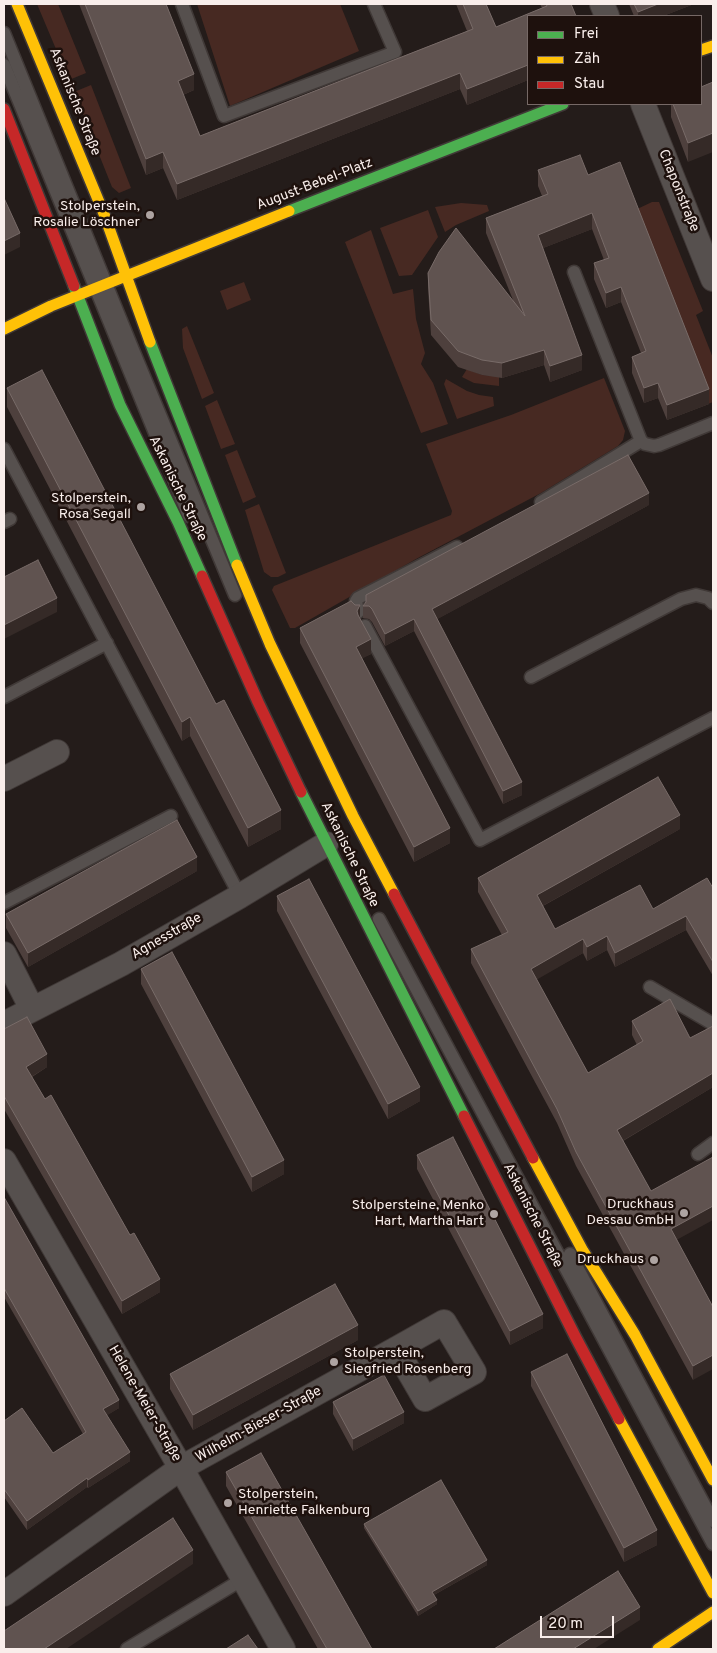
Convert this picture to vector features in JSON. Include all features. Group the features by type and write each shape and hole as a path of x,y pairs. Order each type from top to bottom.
{"main road":[{"name":"Askanische Straße","path":"17,4 104,214 150,343 249,594 353,816 583,1251 635,1336 713,1480"},
{"name":"August-Bebel-Platz","path":"4,329 78,295 560,105"},
{"name":"Askanische Straße","path":"4,109 120,405 178,522 258,702 339,842 602,1388 672,1514 713,1593"},
{"path":"658,1649 713,1612"}],"street":[{"name":"Chaponstraße","path":"643,105 713,279"},
{"path":"4,780 58,752"},
{"name":"Agnesstraße","path":"4,1024 121,964 339,842"},
{"path":"4,954 32,1009"},
{"name":"Helene-Meier-Straße","path":"4,1161 283,1649"},
{"name":"Wilhelm-Bieser-Straße","path":"4,1594 181,1468 396,1348"}],"lane":[{"path":"182,4 224,116 395,52 374,4"},
{"path":"4,33 205,553 289,737"},
{"path":"4,66 278,690"},
{"path":"574,272 641,441 645,444 659,445 713,423"},
{"path":"531,508 641,441"},
{"path":"4,449 240,896"},
{"path":"358,612 356,601 358,598 470,540"},
{"path":"531,677 681,599 696,595 708,598 713,603"},
{"path":"365,626 480,840 713,718"},
{"path":"4,697 107,643"},
{"path":"321,778 339,842 713,1544"},
{"path":"4,903 172,816"},
{"path":"386,909 713,1521"},
{"path":"650,986 713,1024"},
{"path":"698,1154 713,1143"},
{"path":"127,1649 243,1579"}],"shaded area":[{"path":"37,4 58,4 86,73 69,80"},
{"path":"197,4 340,4 359,51 230,106"},
{"path":"91,85 131,188 119,193 112,187 74,92"},
{"path":"652,202 659,202 703,311 696,315 713,358 713,402 708,404 633,211"},
{"path":"461,203 487,205 489,211 456,225 445,232 435,207"},
{"path":"428,210 438,237 412,275 399,276 380,228"},
{"path":"371,230 393,294 413,289 416,319 425,353 421,364 433,383 448,424 421,433 345,242"},
{"path":"244,282 251,300 227,310 220,291"},
{"path":"187,326 214,393 202,399 183,348 182,329"},
{"path":"467,369 482,375 499,376 499,386 474,383 462,377"},
{"path":"604,378 625,431 623,440 618,446 541,493 416,559 295,628 290,628 272,590 274,586 451,515 452,511 426,444 511,415"},
{"path":"446,379 467,391 493,397 494,406 457,419 444,384"},
{"path":"217,400 235,444 221,449 205,406"},
{"path":"237,450 256,497 243,503 225,455"},
{"path":"259,504 286,573 278,577 271,577 264,572 245,510"}],"building":[{"path":"85,4 166,4 194,74 178,81 200,136 473,29 463,4 486,4 496,27 547,6 546,4 571,4 576,15 527,15 527,65 467,89 460,73 177,184 163,152 146,159"},
{"path":"634,4 658,4 638,12"},
{"path":"713,82 713,133 688,143 673,105 702,105 702,87"},
{"path":"580,155 588,175 620,162 709,389 667,405 658,383 644,388 632,357 646,351 621,287 606,293 594,263 609,258 592,213 538,235 582,355 550,366 544,350 502,363 482,360 458,351 431,320 428,273 439,252 456,228 525,316 486,218 548,194 538,170"},
{"path":"4,198 20,233 4,241"},
{"path":"42,370 216,704 224,700 281,810 248,828 190,717 182,722 7,388"},
{"path":"628,455 649,493 432,609 522,782 503,791 414,619 385,634 372,609 369,606 363,606 366,602 366,595"},
{"path":"38,560 57,598 4,625 4,577"},
{"path":"351,601 355,605 360,605 357,611 358,615 371,639 356,647 450,828 414,847 300,628"},
{"path":"658,777 680,815 537,895 555,929 640,885 653,909 707,878 713,888 713,962 686,916 615,953 607,936 587,947 583,939 531,969 588,1073 643,1041 632,1021 670,999 690,1038 713,1026 713,1073 617,1130 651,1191 713,1157 713,1206 671,1229 713,1307 713,1355 693,1366 576,1152 557,1109 471,949 508,932 478,878"},
{"path":"177,820 197,857 28,953 6,914"},
{"path":"309,879 420,1087 388,1104 277,896"},
{"path":"172,952 284,1160 252,1177 141,969"},
{"path":"27,1017 47,1054 26,1067 45,1099 51,1095 130,1235 134,1233 160,1279 122,1301 4,1096 4,1029"},
{"path":"453,1137 543,1314 510,1331 417,1155"},
{"path":"4,1197 119,1400 103,1409 130,1452 88,1480 87,1478 27,1521 4,1489 4,1421 22,1408 53,1453 86,1432 4,1288"},
{"path":"335,1284 358,1325 193,1415 170,1374"},
{"path":"567,1354 657,1530 624,1548 531,1372"},
{"path":"384,1375 404,1412 353,1439 333,1402"},
{"path":"261,1453 372,1649 327,1649 226,1472"},
{"path":"441,1480 487,1560 432,1592 437,1600 418,1611 364,1524"},
{"path":"173,1518 193,1550 44,1649 4,1649 4,1631"},
{"path":"618,1571 640,1607 573,1649 494,1649"},
{"path":"248,1635 258,1649 226,1649"}],"traffic: fast":[{"path":"289,211 560,105"},
{"path":"74,286 120,405 178,522 202,576"},
{"path":"150,342 237,565"},
{"path":"301,792 464,1116"}],"traffic: slow":[{"path":"17,4 104,214 150,342"},
{"path":"702,50 713,46"},
{"path":"4,329 51,306 289,211"},
{"path":"237,565 270,644 353,816 394,894"},
{"path":"533,1158 583,1251 635,1335 713,1480"},
{"path":"619,1419 713,1593"},
{"path":"658,1649 713,1612"}],"traffic: jam":[{"path":"4,109 74,286"},
{"path":"202,576 258,702 301,792"},
{"path":"394,894 533,1158"},
{"path":"464,1116 619,1419"}],"place":[{"name":"Stolperstein, Rosalie Löschner","path":"150,215"},
{"name":"Stolperstein, Rosa Segall","path":"141,507"},
{"name":"Druckhaus Dessau GmbH","path":"684,1213"},
{"name":"Stolpersteine, Menko Hart, Martha Hart","path":"494,1214"},
{"name":"Druckhaus","path":"654,1260"},
{"name":"Stolperstein, Siegfried Rosenberg","path":"334,1362"},
{"name":"Stolperstein, Henriette Falkenburg","path":"228,1503"}]}
